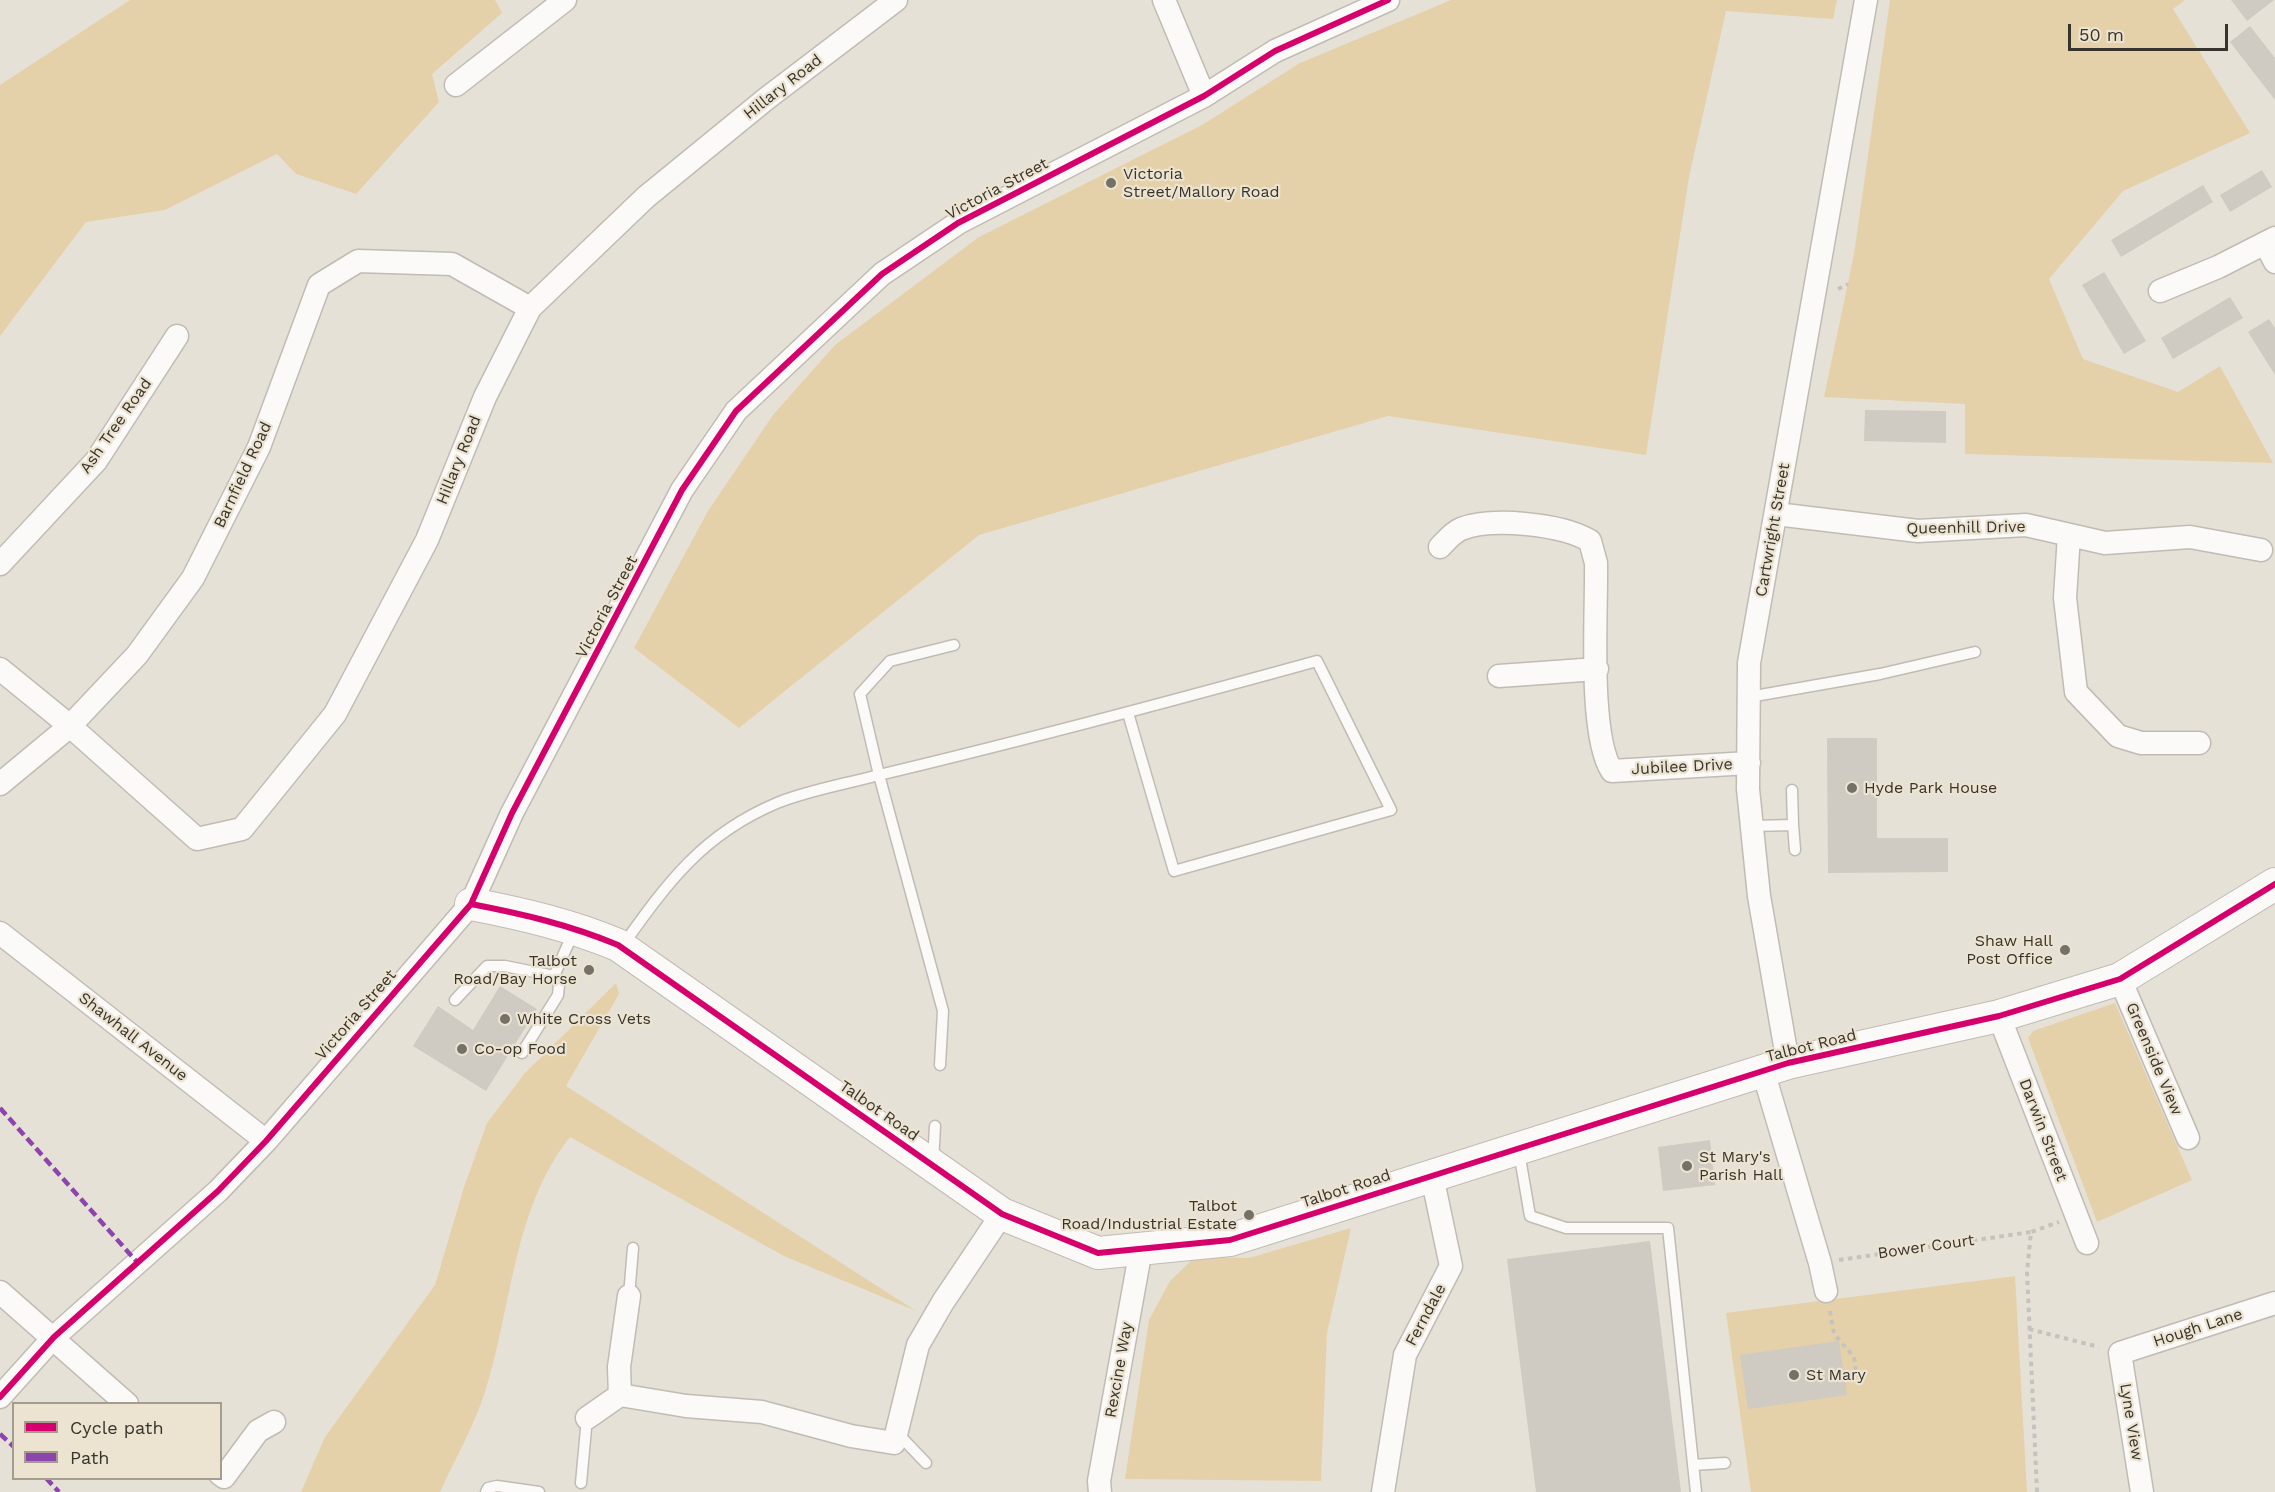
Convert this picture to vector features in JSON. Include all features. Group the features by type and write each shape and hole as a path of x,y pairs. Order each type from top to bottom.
{"street":[{"path":"456,85 565,0"},
{"path":"1164,0 1204,96"},
{"name":"Victoria Street","path":"0,1397 54,1337 218,1191 266,1142 471,904 512,813 682,490 736,411 882,274 949,230 1204,96 1275,51 1388,0"},
{"name":"Cartwright Street","path":"1826,1291 1775,1067 1752,826 1749,763 1749,663 1866,0"},
{"name":"Hillary Road","path":"70,726 197,839 242,829 335,714 427,540 485,397 530,308 646,197 885,3"},
{"path":"2160,291 2272,247"},
{"name":"Barnfield Road","path":"0,784 70,726 138,655 194,578 259,447 319,285 358,261 452,264 530,308"},
{"name":"Ash Tree Road","path":"0,564 96,461 177,336"},
{"name":"Queenhill Drive","path":"1776,514 1918,531 2026,525 2105,543 2190,537 2261,550"},
{"name":"Jubilee Drive","path":"1440,547 1454,533 1487,524 1564,530 1590,541 1596,563 1598,730 1604,759 1612,771 1749,763"},
{"path":"2069,535 2065,598 2076,692 2118,736 2141,743 2199,743"},
{"path":"0,669 70,726"},
{"path":"1498,676 1597,669"},
{"name":"Talbot Road","path":"471,904 539,916 576,927 621,947 1002,1214 1098,1253 1230,1240 1775,1067 1999,1016 2120,979 2275,884"},
{"name":"Shawhall Avenue","path":"0,933 266,1142"},
{"name":"Greenside View","path":"2120,979 2188,1138"},
{"name":"Darwin Street","path":"1999,1016 2087,1243"},
{"name":"Ferndale","path":"1383,1492 1405,1355 1451,1266 1432,1176"},
{"path":"587,1418 620,1395 686,1406 762,1412 851,1436 894,1443 918,1345 943,1302 1002,1214"},
{"name":"Rexcine Way","path":"1100,1492 1099,1481 1141,1249"},
{"path":"0,1292 54,1337 125,1402"},
{"path":"620,1395 619,1367 628,1296"},
{"name":"Hough Lane","path":"2120,1353 2275,1303"},
{"name":"Lyne View","path":"2120,1353 2142,1492"},
{"path":"222,1478 258,1431 274,1422"}],"lane":[{"path":"940,1065 943,1011 879,775 860,694 890,661 954,645"},
{"path":"1749,697 1880,674 1975,652"},
{"path":"621,947 656,898 693,855 736,823 778,802 1128,713 1317,661 1391,810 1174,871 1128,713"},
{"path":"1792,790 1795,850"},
{"path":"1752,826 1793,825"},
{"path":"554,976 576,927"},
{"path":"455,1000 487,966 505,966 554,976 559,985 558,995 522,1053"},
{"path":"933,1166 935,1126"},
{"path":"1518,1149 1530,1216 1566,1228 1668,1228 1696,1492"},
{"path":"628,1296 633,1248"},
{"path":"581,1483 587,1418"},
{"path":"894,1443 904,1440 926,1463"},
{"path":"1693,1465 1725,1463"},
{"path":"486,1492 488,1488 497,1486 535,1492"}],"path":[{"path":"2031,1232 2027,1272 2037,1492"},
{"path":"1826,1291 1834,1334 1854,1357 1856,1371"},
{"path":"2029,1329 2120,1353"}],"shaded area":[{"path":"130,0 495,0 502,13 432,74 439,102 356,194 296,174 277,154 165,210 86,222 0,336 0,85"},
{"path":"1451,0 1837,0 1833,19 1726,11 1689,177 1646,455 1388,416 979,535 739,728 634,648 708,511 773,415 835,345 979,237 1202,125 1300,63"},
{"path":"1890,0 2185,0 2173,9 2250,133 2123,191 2049,279 2083,359 2178,392 2220,366 2273,463 1965,454 1965,404 1824,397 1854,254"},
{"path":"616,983 619,994 566,1086 916,1311 784,1256 570,1137 551,1165 536,1195 516,1260 494,1360 481,1405 440,1492 301,1492 325,1437 435,1285 464,1187 487,1123 525,1073"},
{"path":"2115,1003 2192,1180 2097,1222 2028,1038 2033,1031"},
{"path":"1351,1228 1327,1333 1321,1481 1125,1479 1149,1320 1170,1281 1195,1257 1249,1258"},
{"path":"2015,1276 2027,1492 1751,1492 1726,1313"}],"building":[{"path":"2231,0 2274,0 2247,21"},
{"path":"2250,26 2275,58 2275,100 2230,42"},
{"path":"2262,170 2272,187 2230,212 2220,195"},
{"path":"2203,185 2213,202 2121,257 2111,240"},
{"path":"2104,272 2146,341 2124,354 2082,285"},
{"path":"2230,297 2243,318 2173,359 2161,338"},
{"path":"2269,319 2275,328 2275,375 2248,332"},
{"path":"1865,410 1946,411 1946,443 1864,441"},
{"name":"Hyde Park House","path":"1827,738 1877,738 1877,838 1948,838 1948,872 1828,873"},
{"name":"Co-op Food","path":"500,986 537,1009 486,1091 413,1046 438,1006 473,1030"},
{"name":"St Mary's Parish Hall","path":"1710,1140 1715,1185 1663,1191 1658,1147"},
{"path":"1650,1241 1681,1492 1536,1492 1507,1259"},
{"name":"St Mary","path":"1839,1341 1847,1395 1748,1409 1740,1355"}],"marked path":[{"path":"0,1108 137,1262"},
{"path":"0,1434 12,1445"},
{"path":"48,1480 59,1492"}],"cycle path":[{"path":"0,1397 54,1337 218,1191 266,1141 471,904 512,813 682,490 736,411 882,274 958,223 1204,96 1275,51 1388,0"},
{"path":"471,904 546,921 618,945 1002,1214 1098,1253 1230,1240 1788,1063 1999,1016 2120,979 2275,884"}],"place":[{"name":"Victoria Street/Mallory Road","path":"1111,183"},
{"name":"Hyde Park House","path":"1852,788"},
{"name":"Shaw Hall Post Office","path":"2065,950"},
{"name":"Talbot Road/Bay Horse","path":"589,970"},
{"name":"White Cross Vets","path":"505,1019"},
{"name":"Co-op Food","path":"462,1049"},
{"name":"St Mary's Parish Hall","path":"1687,1166"},
{"name":"Talbot Road/Industrial Estate","path":"1249,1215"},
{"name":"St Mary","path":"1794,1375"}]}
